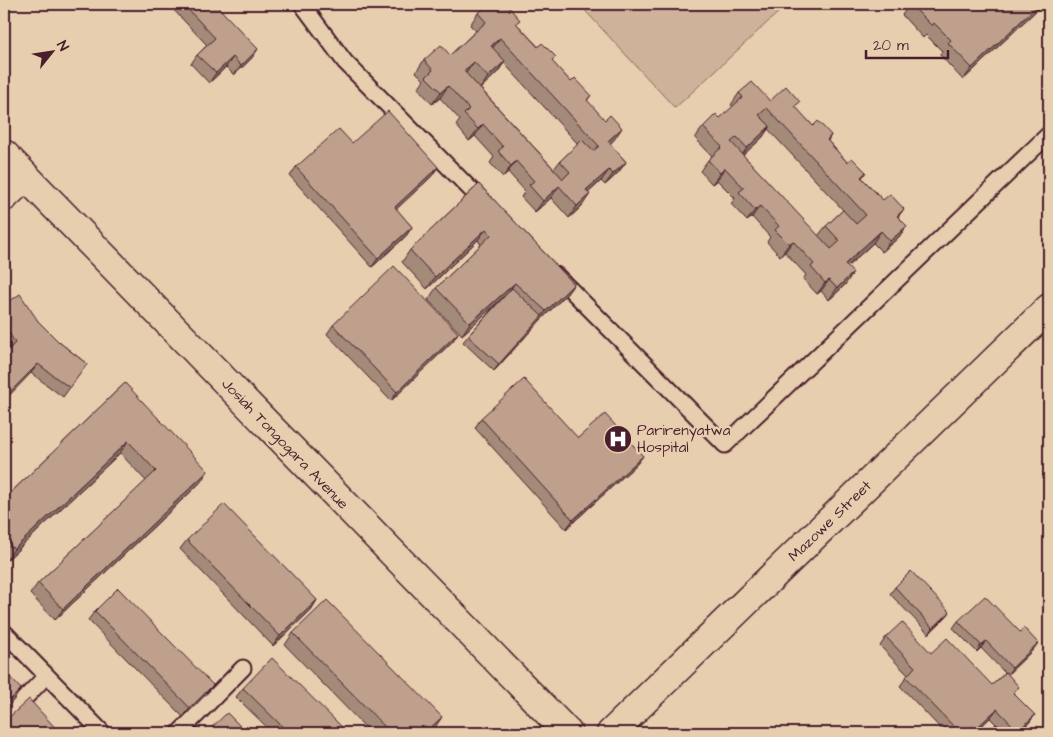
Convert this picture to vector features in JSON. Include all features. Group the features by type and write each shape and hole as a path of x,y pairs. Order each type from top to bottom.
{"main road":[{"name":"Josiah Tongogara Avenue","path":"4,154 568,733"},
{"path":"4,197 25,176"},
{"name":"Mazowe Street","path":"611,733 1049,308"}],"lane":[{"path":"302,4 345,62 495,213"},
{"path":"544,262 725,445 1049,134"},
{"path":"4,632 103,733"},
{"path":"179,733 243,668"},
{"path":"4,720 46,676"}],"shaded area":[{"path":"579,4 777,4 782,9 675,108"}],"building":[{"path":"183,4 215,4 258,49 241,66 233,57 216,73 197,55 215,38"},
{"path":"489,4 499,4 502,7 506,4 520,20 516,23 538,47 542,43 556,57 552,61 571,82 575,78 591,95 587,100 605,120 610,115 622,128 608,141 626,162 613,174 609,170 586,190 590,194 577,206 559,186 543,201 529,185 534,181 516,161 511,166 498,151 503,147 483,124 478,129 464,114 469,109 448,86 441,92 426,77 433,70 424,60 441,45 450,55 486,22 478,13","holes":["500,38 599,146 593,151 582,140 560,161 570,172 563,179 464,71 474,62 488,77 505,61 491,46"]},
{"path":"910,4 1039,4 972,68 948,43 951,40 934,23 932,26"},
{"path":"752,82 770,101 786,86 800,102 795,106 813,126 818,121 831,135 827,140 847,162 852,158 866,172 861,177 883,200 890,194 904,209 897,216 907,226 890,241 881,231 845,264 853,273 837,288 829,280 825,283 811,267 814,264 793,241 789,244 775,230 779,226 760,206 755,210 739,192 744,188 725,168 720,173 708,160 722,147 703,127 716,114 720,118 743,97 739,93","holes":["767,108 866,215 856,224 843,210 826,226 840,241 831,249 731,142 737,137 747,148 770,126 759,115"]},
{"path":"388,111 438,167 395,207 412,227 378,258 296,167 339,129 352,143"},
{"path":"479,184 574,284 546,311 515,283 470,323 436,288 491,235 486,229 435,277 410,250"},
{"path":"394,266 458,333 397,392 333,325"},
{"path":"512,288 542,316 499,364 468,336"},
{"path":"20,294 38,321 59,342 87,364 70,388 38,364 4,398 4,355 15,343 4,324 4,305"},
{"path":"524,379 578,438 605,414 643,456 573,520 481,418"},
{"path":"125,383 208,471 63,609 38,583 156,471 128,441 14,549 4,538 4,499"},
{"path":"224,504 317,600 280,636 187,540"},
{"path":"911,571 950,612 933,628 895,587"},
{"path":"118,588 213,685 190,708 95,611"},
{"path":"985,596 1020,632 1024,628 1038,643 1012,668 986,641 981,645 958,621"},
{"path":"327,600 442,717 425,733 391,733 293,633"},
{"path":"902,622 931,653 947,638 992,685 1006,672 1019,687 1013,693 1035,715 1018,731 997,709 971,733 960,733 906,677 915,667 886,637"},
{"path":"272,658 348,733 289,733 243,688"},
{"path":"4,671 21,689 4,706"},
{"path":"29,699 60,733 4,733 4,722"},
{"path":"227,713 247,733 206,733"},
{"path":"997,724 1006,733 987,733"}],"place":[{"name":"Parirenyatwa Hospital","path":"618,439"}]}
